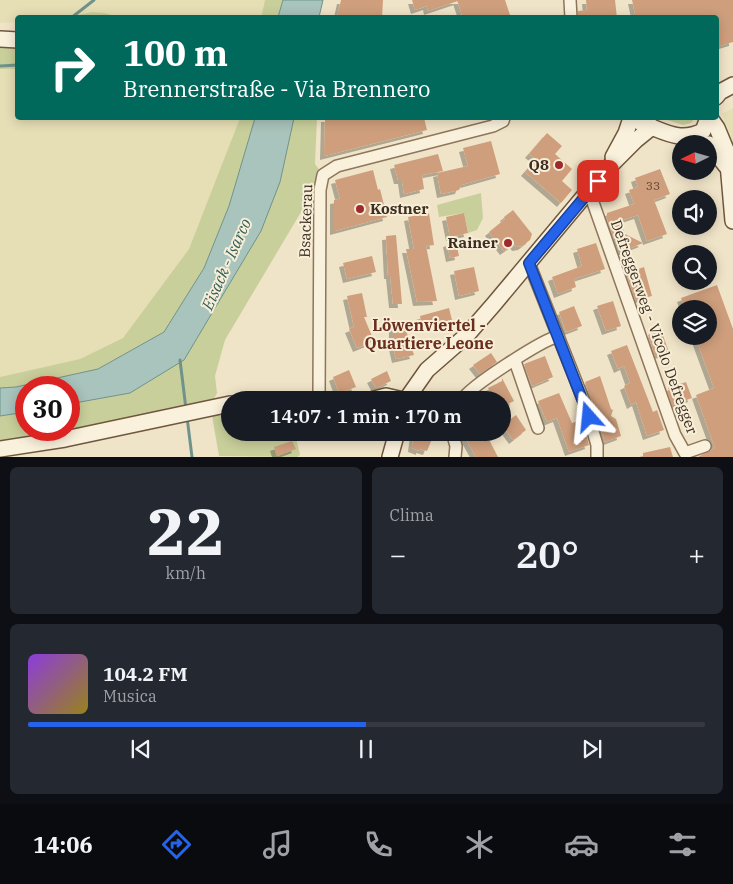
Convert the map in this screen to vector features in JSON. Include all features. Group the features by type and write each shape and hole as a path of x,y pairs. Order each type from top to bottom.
{"main road":[{"path":"0,39 15,40"},
{"path":"719,80 733,78"},
{"path":"719,93 733,85"},
{"path":"606,170 626,133 630,120"},
{"path":"639,120 641,123 674,135"},
{"path":"694,135 703,131 708,120"},
{"path":"711,120 717,128 727,152 733,221"},
{"path":"411,391 427,370 466,334 529,263 606,170 652,127"},
{"path":"718,156 728,168"},
{"path":"0,450 65,439 221,406"},
{"path":"390,456 394,441"}],"street":[{"path":"570,0 571,15"},
{"name":"Bsackerau","path":"319,391 320,190 323,175 337,166 494,126 504,120"},
{"name":"Defreggerweg - Vicolo Defregger","path":"589,191 675,435 685,453 705,446"},
{"path":"529,263 585,404 597,445 597,456"},
{"path":"469,391 548,339 558,336"},
{"path":"515,360 538,428"},
{"path":"455,441 456,456"}],"shaded area":[{"path":"0,0 265,0 261,15 110,15 92,12 78,15 15,15 15,22 0,23"},
{"path":"0,69 15,69 15,120 239,120 189,249 123,338 80,359 0,377"},
{"path":"733,108 733,142 722,114"}],"green space":[{"path":"265,0 283,0 279,15 262,15"},
{"path":"92,12 112,15 78,15"},
{"path":"0,41 15,42 15,69 0,69"},
{"path":"239,120 254,120 229,206 204,268 164,332 98,369 66,376 15,376 15,387 0,388 0,377 80,359 123,338 189,249"},
{"path":"294,120 317,120 315,164 323,175 225,340 215,376 217,393 210,407 80,433 80,402 130,393 280,182"},
{"path":"667,120 693,120 691,123 683,125"},
{"path":"481,193 483,218 477,230 468,233 464,213 439,217 437,205"},
{"path":"15,414 15,441 40,441 0,449 0,416"},
{"path":"221,414 221,441 297,441 300,455 297,457 219,456 212,416"}],"water":[{"path":"283,0 323,0 319,15 279,15"},
{"name":"Eisack - Isarco","path":"254,120 294,120 280,182 261,231 184,360 130,393 80,402 80,376 66,376 98,369 164,332 204,268 229,206"},
{"path":"15,387 15,414 0,416 0,388"}],"building":[{"path":"341,0 383,0 382,15 338,15"},
{"path":"412,0 505,0 510,15 462,15 457,1 428,11 427,6 415,10"},
{"path":"586,0 615,0 617,15 578,15 578,11 587,10"},
{"path":"632,0 733,0 733,42 719,46 719,15 635,15"},
{"path":"325,120 424,120 427,130 324,156"},
{"path":"547,133 562,146 555,154 572,169 562,181 572,190 561,203 525,172 536,159 529,154"},
{"path":"491,141 500,174 461,185 459,190 441,194 437,173 468,166 463,148"},
{"path":"438,154 443,171 422,175 424,189 404,194 402,180 398,180 394,165"},
{"path":"660,169 670,194 654,200 667,234 647,241 638,215 620,221 625,234 643,243 621,252 616,239 614,239 606,216 607,213 634,204 629,190 638,187 635,178"},
{"name":"Kostner","path":"373,170 387,217 334,231 334,200 340,199 335,180"},
{"path":"513,210 532,234 530,240 522,246 516,247 514,244 504,251 489,232"},
{"path":"429,213 434,245 426,246 437,301 417,302 406,249 414,249 408,217"},
{"path":"464,213 468,233 450,237 446,217"},
{"path":"396,235 402,304 393,304 390,275 388,275 386,236"},
{"path":"456,241 459,256 450,258 447,243"},
{"path":"596,243 605,269 574,279 576,287 558,294 552,277 582,266 577,249"},
{"path":"372,256 376,272 347,279 343,263"},
{"path":"474,267 479,291 459,296 454,271"},
{"path":"644,267 652,296 635,300 626,273"},
{"path":"717,285 733,329 733,457 698,457 715,448 696,395 714,388 698,345 717,345 717,300 682,300 681,298 703,290 717,290"},
{"path":"362,293 367,317 364,317 374,341 357,348 349,329 354,327 347,296"},
{"path":"613,301 621,326 606,331 597,306"},
{"path":"574,306 582,326 566,332 559,312"},
{"path":"449,308 452,320 422,326 420,316"},
{"path":"403,321 414,355 396,359 393,346 393,324"},
{"path":"661,330 669,352 655,356 648,335"},
{"path":"627,345 653,412 657,410 664,430 647,436 636,402 631,405 624,386 630,383 624,366 618,369 611,351"},
{"path":"491,353 497,362 480,374 473,365"},
{"path":"545,356 553,377 532,386 524,364"},
{"path":"349,370 356,387 338,391 333,377"},
{"path":"387,371 391,381 376,388 371,379"},
{"path":"600,376 611,409 613,410 611,416 616,419 621,436 605,442 585,382"},
{"path":"502,378 509,391 490,391 488,388 502,381"},
{"path":"686,382 692,398 672,405 667,391 669,390 668,388"},
{"path":"559,393 572,423 582,420 589,445 569,452 557,418 547,422 538,401"},
{"path":"516,415 526,430 513,440 511,437 511,419"},
{"path":"292,441 296,449 277,456 274,447"},
{"path":"413,441 431,441 427,451 412,448"},
{"path":"467,441 490,441 498,457 476,457"},
{"path":"670,447 673,457 643,457 643,453"}],"waterway":[{"path":"75,15 94,0"},
{"path":"0,66 15,65"},
{"path":"180,360 186,409"},
{"path":"187,417 192,457"}],"place":[{"name":"Q8","path":"559,165"},
{"name":"Kostner","path":"360,209"},
{"name":"Rainer","path":"508,243"}],"district":[{"name":"Löwenviertel - Quartiere Leone","path":"429,334"}],"route":[{"path":"589,417 529,263 598,181"}]}
